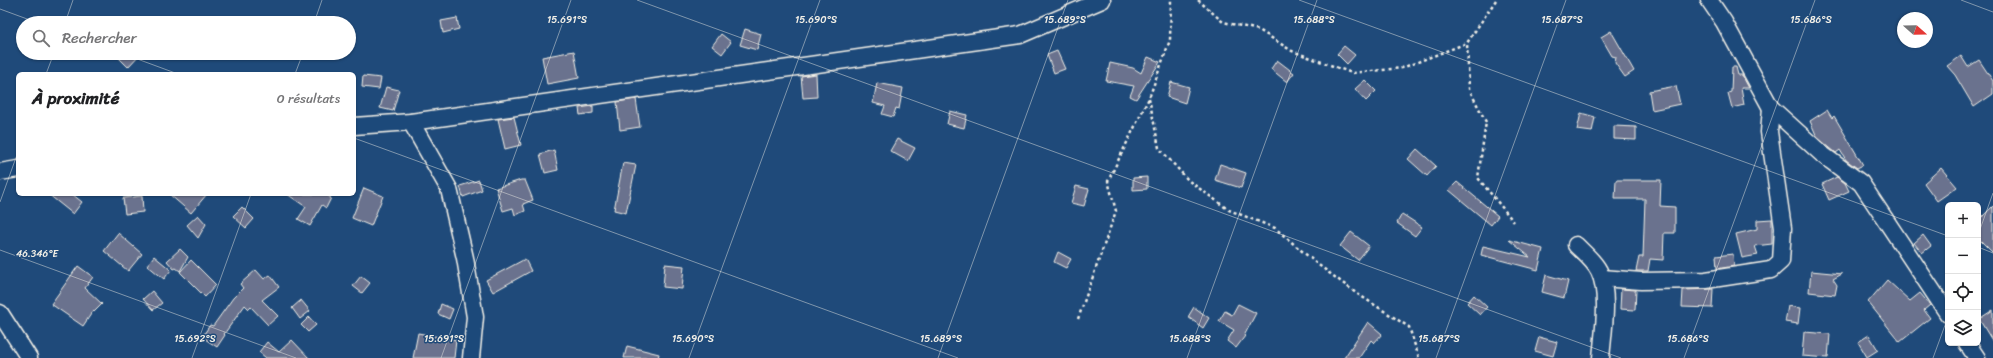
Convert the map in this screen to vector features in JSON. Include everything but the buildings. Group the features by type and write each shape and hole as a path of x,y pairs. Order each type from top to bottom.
{"street":[{"path":"356,126 411,122 1020,35 1102,0"},
{"path":"1709,0 1724,22 1771,108 1822,155 1861,183 1945,310"},
{"path":"1602,278 1641,281 1706,280 1771,270 1781,261 1783,228 1769,132 1771,108"},
{"path":"411,122 449,189 465,258 475,317 471,358"},
{"path":"0,172 16,169"},
{"path":"1576,245 1598,269 1602,278 1604,294 1601,358"},
{"path":"0,313 29,358"},
{"path":"1969,346 1977,358"}],"path":[{"path":"1078,319 1116,210 1108,181 1149,98 1170,40 1171,0"},
{"path":"1198,0 1223,22 1259,30 1292,51 1352,73 1402,68 1467,42 1496,0"},
{"path":"1467,42 1469,89 1486,122 1478,178 1514,222"},
{"path":"1149,98 1159,148 1189,181 1229,210 1275,228 1316,263 1356,293 1409,326 1419,358"}]}
